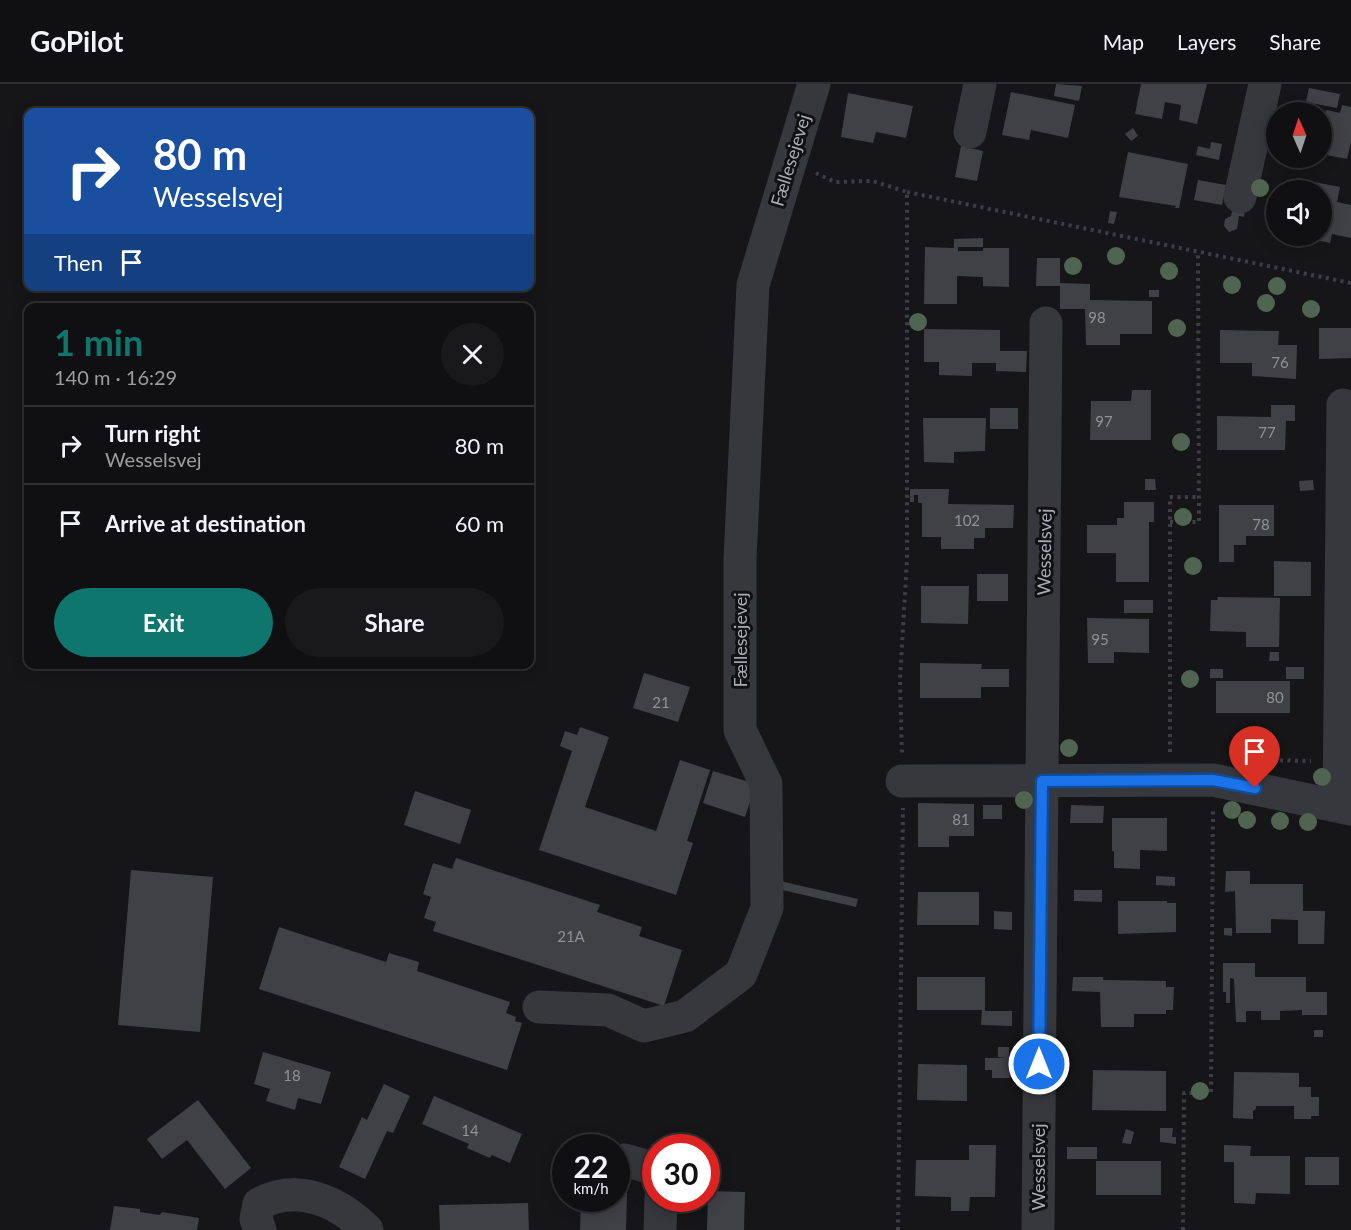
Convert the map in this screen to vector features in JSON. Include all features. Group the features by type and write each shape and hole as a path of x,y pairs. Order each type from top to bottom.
{"street":[{"name":"Fællesejevej","path":"539,1007 608,1010 644,1026 685,1016 741,974 767,908 766,784 740,730 740,559 753,285 814,84"},
{"path":"970,132 980,84"},
{"path":"1240,197 1265,84"},
{"name":"Wesselsvej","path":"1038,1230 1046,322"},
{"path":"902,781 1213,780 1345,807 1343,405"},
{"path":"260,1230 256,1219 259,1204 272,1197 300,1194 340,1206 367,1230"},
{"path":"660,1230 661,1212"}],"path":[{"path":"810,170 835,182 873,181 907,192 1351,283"},
{"path":"898,1230 902,781 900,679 907,560 907,192"},
{"path":"1170,522 1199,522 1198,252"},
{"path":"1170,759 1170,497 1199,497"},
{"path":"1184,1230 1184,1093 1211,1093 1213,780"}],"building":[{"path":"1056,84 1082,86 1079,101 1054,96"},
{"path":"1141,84 1207,84 1197,124 1179,120 1181,105 1165,102 1162,119 1135,114"},
{"path":"1309,88 1340,94 1337,108 1332,107 1332,102 1306,102"},
{"path":"1011,92 1075,105 1068,138 1031,130 1029,140 1002,135"},
{"path":"848,93 913,106 906,138 876,132 873,143 841,137"},
{"path":"1342,105 1351,107 1351,142 1347,159 1332,156 1332,111 1340,113"},
{"path":"1133,128 1138,136 1131,141 1125,134"},
{"path":"1211,142 1222,144 1219,160 1196,155 1198,146 1210,149"},
{"path":"961,146 983,151 977,181 955,177"},
{"path":"1128,152 1188,164 1179,208 1119,197"},
{"path":"1198,180 1226,185 1222,205 1194,200"},
{"path":"1332,185 1340,187 1337,202 1351,205 1351,238 1332,234"},
{"path":"1233,206 1245,208 1244,217 1239,216 1237,229 1229,232 1224,226 1225,219 1231,216"},
{"path":"1110,211 1117,212 1114,224 1108,223"},
{"path":"983,238 983,247 958,247 958,251 1009,248 1009,287 983,286 983,277 957,276 957,304 924,304 925,247 954,248 954,239"},
{"path":"1037,258 1060,258 1060,283 1090,284 1090,300 1152,301 1152,334 1120,334 1120,345 1086,345 1085,309 1060,309 1060,286 1036,286"},
{"path":"1149,290 1159,290 1159,297 1149,297"},
{"path":"1319,328 1351,328 1351,358 1319,359"},
{"path":"924,329 1000,330 1000,351 1027,351 1026,372 996,371 996,363 972,363 972,376 939,375 939,362 924,362"},
{"path":"1220,330 1279,331 1278,345 1297,345 1296,379 1252,376 1252,363 1220,363"},
{"path":"1132,390 1151,390 1151,440 1090,440 1091,401 1131,401"},
{"path":"1271,405 1295,405 1295,421 1286,421 1285,450 1217,450 1217,416 1271,417"},
{"path":"990,408 1018,408 1018,429 990,429"},
{"path":"923,418 986,418 985,451 954,452 954,463 924,462"},
{"path":"1145,479 1155,479 1156,490 1145,490"},
{"path":"1313,480 1314,490 1300,491 1299,481"},
{"path":"910,489 949,489 948,504 1014,505 1013,528 985,528 985,538 974,538 974,549 941,549 941,537 922,537 922,503 918,503 918,495 914,495 914,502 910,502"},
{"path":"1124,502 1154,502 1154,522 1149,522 1149,582 1116,582 1116,553 1087,553 1087,525 1117,525 1117,518 1124,518"},
{"path":"1219,505 1274,505 1274,536 1246,536 1246,545 1234,545 1234,562 1219,562"},
{"path":"1274,561 1311,562 1311,596 1274,596"},
{"path":"977,574 1008,574 1008,601 977,601"},
{"path":"921,586 969,586 968,624 921,623"},
{"path":"1217,597 1280,598 1279,647 1246,647 1246,632 1210,631 1211,600 1218,600"},
{"path":"1124,600 1153,600 1153,613 1124,613"},
{"path":"1087,618 1149,619 1149,653 1114,652 1114,663 1088,663"},
{"path":"1270,652 1279,652 1279,661 1269,661"},
{"path":"920,663 982,664 981,669 1009,669 1009,687 981,687 981,698 920,698"},
{"path":"1286,667 1304,667 1304,679 1286,679"},
{"path":"1210,669 1223,669 1223,678 1210,678"},
{"path":"644,673 690,687 678,722 633,708"},
{"path":"1216,681 1290,681 1290,713 1216,713"},
{"path":"580,727 609,737 585,807 656,831 680,760 710,770 687,841 693,843 676,895 539,850 572,751 560,746 565,731 577,735"},
{"path":"713,771 756,784 745,817 703,803"},
{"path":"415,791 471,810 460,844 404,825"},
{"path":"918,803 974,804 974,836 949,836 949,847 918,847"},
{"path":"983,805 1002,805 1002,819 983,819"},
{"path":"1071,805 1104,806 1103,823 1070,823"},
{"path":"1112,818 1167,818 1167,851 1140,850 1140,869 1114,868"},
{"path":"456,858 600,905 597,912 642,927 639,936 682,950 664,1006 433,931 436,922 424,918 431,897 423,894 433,863 452,869"},
{"path":"131,870 213,877 200,1032 118,1025"},
{"path":"1226,871 1250,871 1250,884 1303,884 1303,911 1325,911 1324,944 1298,944 1298,920 1271,919 1271,933 1236,933 1235,891 1225,892"},
{"path":"1156,876 1175,877 1175,886 1156,885"},
{"path":"780,881 858,899 856,907 778,889"},
{"path":"1074,890 1102,890 1102,902 1074,901"},
{"path":"918,892 979,892 979,925 917,925"},
{"path":"1118,901 1176,903 1176,932 1118,934"},
{"path":"994,911 1012,912 1012,930 994,929"},
{"path":"279,927 386,962 389,953 419,962 417,971 510,1002 506,1013 516,1017 515,1021 522,1023 507,1070 259,989"},
{"path":"1224,928 1232,928 1232,936 1224,935"},
{"path":"1223,963 1255,963 1255,977 1306,977 1306,992 1327,992 1327,1015 1302,1015 1302,1010 1280,1011 1280,1020 1261,1020 1261,1011 1246,1011 1246,1022 1236,1022 1234,979 1230,978 1230,1003 1226,1003 1226,992 1223,992"},
{"path":"917,977 985,977 985,1011 1012,1011 1012,1026 981,1025 982,1010 917,1010"},
{"path":"1073,977 1166,981 1166,987 1174,987 1173,1010 1166,1010 1166,1014 1134,1014 1134,1027 1101,1027 1100,992 1072,991"},
{"path":"1314,1030 1323,1030 1323,1037 1314,1037"},
{"path":"998,1047 1009,1047 1010,1078 992,1078 992,1070 985,1070 985,1058 1006,1058 998,1057"},
{"path":"263,1052 331,1072 321,1104 298,1098 295,1110 266,1101 270,1089 254,1084"},
{"path":"918,1064 967,1065 967,1101 917,1100"},
{"path":"1093,1070 1166,1071 1166,1111 1092,1110"},
{"path":"1234,1072 1299,1073 1299,1087 1311,1087 1311,1097 1319,1097 1319,1116 1311,1116 1311,1119 1294,1119 1294,1106 1256,1106 1253,1119 1233,1118"},
{"path":"384,1084 410,1096 393,1133 387,1131 365,1179 339,1167 362,1117 367,1120"},
{"path":"434,1096 522,1134 510,1163 492,1155 490,1158 467,1148 469,1144 422,1124"},
{"path":"198,1100 251,1168 225,1189 187,1140 162,1159 147,1139"},
{"path":"1160,1128 1173,1128 1172,1137 1176,1137 1176,1144 1160,1142"},
{"path":"1126,1129 1134,1132 1131,1144 1122,1143"},
{"path":"969,1145 996,1145 995,1197 970,1197 969,1211 951,1211 951,1197 915,1196 916,1160 969,1160"},
{"path":"1224,1145 1251,1146 1250,1156 1290,1156 1290,1194 1256,1193 1255,1204 1234,1203 1234,1162 1224,1162"},
{"path":"1067,1147 1097,1147 1097,1159 1067,1159"},
{"path":"1305,1157 1339,1157 1339,1185 1305,1185"},
{"path":"1096,1161 1161,1161 1161,1195 1096,1195"},
{"path":"720,1191 745,1192 744,1230 707,1230 707,1212 720,1212"},
{"path":"528,1203 529,1230 440,1230 439,1205"},
{"path":"114,1206 140,1209 140,1212 160,1215 162,1212 199,1218 197,1230 110,1230"},
{"path":"581,1212 626,1212 626,1230 580,1230"}],"route":[{"path":"1039,1064 1042,781 1213,780 1255,788"}]}
